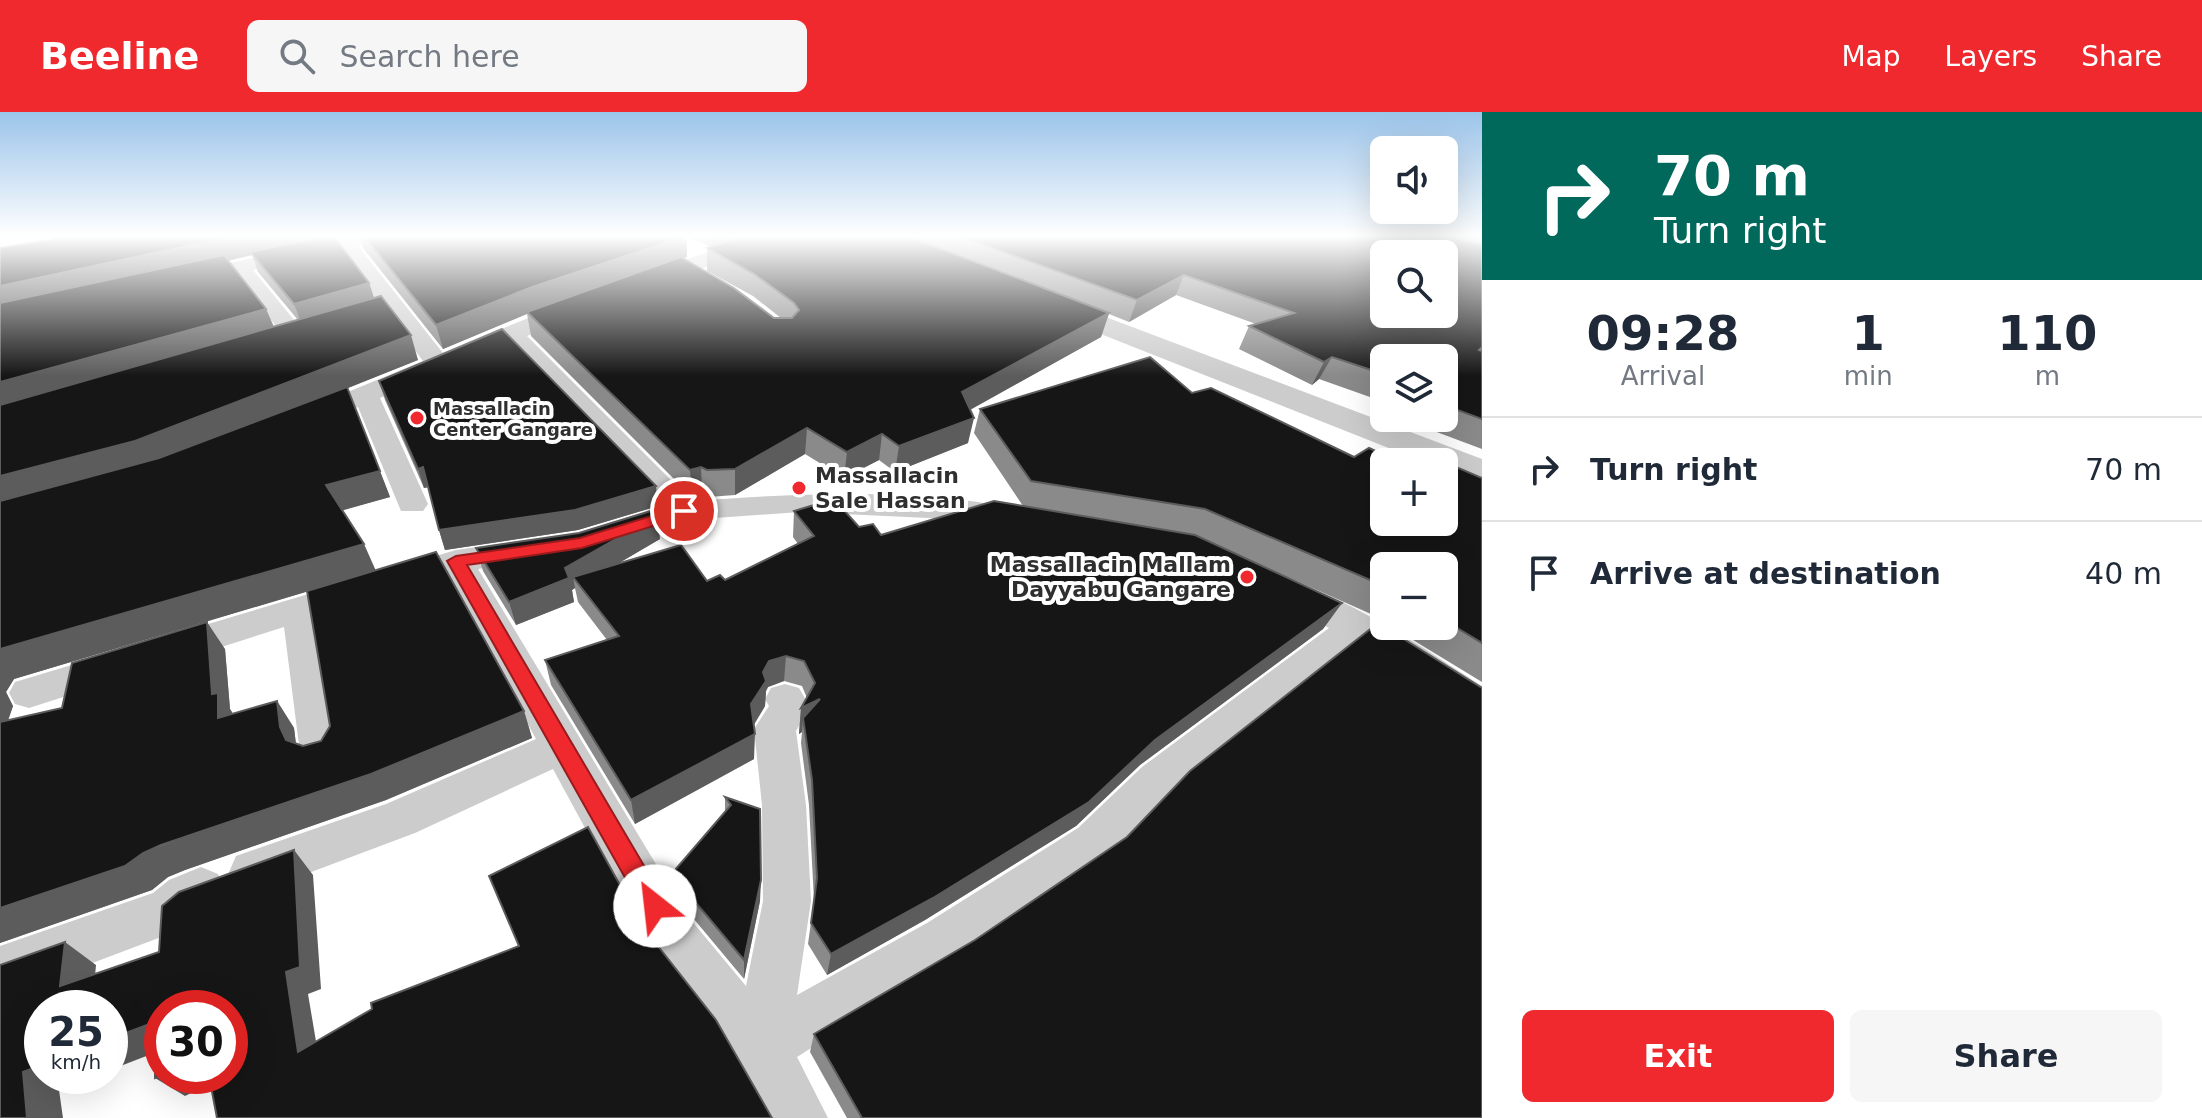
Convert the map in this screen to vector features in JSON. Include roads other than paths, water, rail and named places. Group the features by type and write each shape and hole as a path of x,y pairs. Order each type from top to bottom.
{"street":[{"path":"165,283 170,282"},
{"path":"252,282 297,338"},
{"path":"374,282 438,364"},
{"path":"626,288 643,282"},
{"path":"1021,293 1482,472"},
{"path":"279,430 599,298"},
{"path":"367,316 394,308"},
{"path":"268,347 325,329"},
{"path":"511,333 684,511"},
{"path":"366,395 412,504"},
{"path":"29,693 456,561 566,545 684,511 800,503 971,510 1041,524"},
{"path":"456,561 668,931 761,1048 799,1118"},
{"path":"1260,581 1357,626 1482,706"},
{"path":"299,609 321,753"},
{"path":"761,1048 847,994 945,941 1094,843 1157,780 1357,626"},
{"path":"761,1048 787,901 784,805 775,729 790,707 785,699"},
{"path":"0,972 168,911 186,896 399,819 562,746"}],"place":[{"name":"Massallacin Center Gangare","path":"417,418"},
{"name":"Massallacin Sale Hassan","path":"799,488"},
{"name":"Massallacin Mallam Dayyabu Gangare","path":"1247,577"}]}
